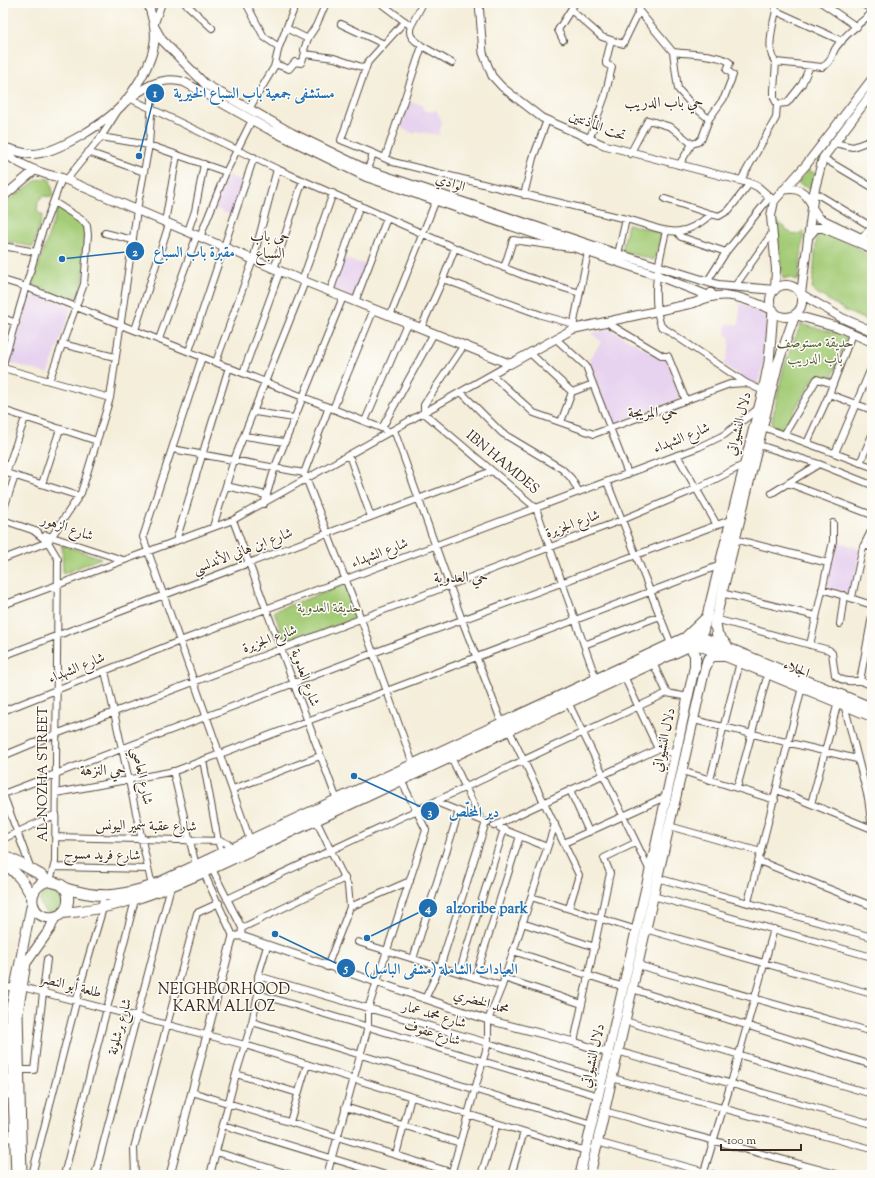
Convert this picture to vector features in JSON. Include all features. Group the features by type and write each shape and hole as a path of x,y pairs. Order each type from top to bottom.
{"highway":[{"path":"3,863 14,870 22,878 32,899 34,909 47,917 86,912 135,900 171,886 222,853 234,847 413,764 568,702 653,663 687,642 705,619"},
{"path":"706,666 709,659 713,656 729,653 717,634 716,619"},
{"path":"3,855 32,870 49,881 60,884 64,888 88,895 102,896 128,894 204,866 316,820 451,757 505,726 596,679 670,644 700,641"},
{"name":"الجلاء","path":"700,641 872,708"},
{"path":"687,642 695,654 695,666"},
{"name":"الجلاء","path":"729,653 740,662 872,716"},
{"path":"32,899 37,886 49,881"},
{"path":"59,915 68,901 64,888"}],"main road":[{"path":"3,147 20,153 33,154 59,147 94,126 126,101 142,76 152,55 154,44 154,26 148,3"},
{"name":"الوادي","path":"154,26 167,46 205,84 292,133 368,170 618,254 707,282 718,285 775,290"},
{"name":"الوادي","path":"126,101 153,84 173,78 184,82 315,154 366,177 656,275 709,296"},
{"path":"773,310 770,299 775,290 776,269 771,216 772,199 783,190 806,165 872,79"},
{"path":"795,315 802,303 801,294 814,192 824,158 872,93"},
{"path":"3,152 35,170 65,178 253,260 510,364 556,339 574,326 606,322 656,312 694,303 709,296 734,296 773,310 781,316 786,317 795,315 838,327 872,342"},
{"path":"3,197 35,170"},
{"path":"783,190 799,189 806,195 819,218 872,243"},
{"path":"809,236 816,228 823,228 866,246 872,252"},
{"path":"709,296 718,285"},
{"path":"775,290 779,287 789,285 794,287 801,294 842,318 872,331"},
{"name":"دلال النشيواتي","path":"614,1053 625,1021 628,988 638,965 641,930 653,896 654,875 667,796 700,641 763,391 769,362 773,310"},
{"name":"دلال النشيواتي","path":"590,1175 604,1111 607,1079 654,875 668,826 694,720 734,539 764,427 778,363 795,315"},
{"path":"22,1175 18,987 23,942 32,899"},
{"path":"16,1175 10,1012 26,963 59,915"},
{"path":"23,942 31,940 36,948"},
{"name":"دلال النشيواتي","path":"580,1175 599,1096 607,1079"}],"street":[{"path":"154,26 162,3"},
{"path":"185,3 212,28"},
{"path":"246,3 264,36 279,47"},
{"path":"275,64 289,69 295,62 301,63 305,54 304,50 308,39 316,26 326,3"},
{"path":"423,3 409,31 411,37 422,46 452,63"},
{"name":"تحت المأذنتين","path":"479,3 483,53 492,76 513,96 547,120 589,140 630,154 750,183 758,187 772,199"},
{"path":"563,40 558,30 575,3"},
{"path":"638,3 639,11 673,52 678,89 693,106 709,119"},
{"path":"741,180 776,118 777,104 774,98 776,62 771,55 770,39 776,11 775,3"},
{"path":"822,3 857,27"},
{"path":"861,3 872,10"},
{"path":"383,4 411,26"},
{"path":"571,10 602,37 623,44 639,11"},
{"path":"249,109 275,64 279,47 293,11"},
{"path":"776,11 842,41"},
{"path":"776,62 822,67 829,63 835,49 842,41 872,13"},
{"path":"405,21 368,62 341,140 385,158 524,195 626,219 666,231 678,233 692,228 711,214"},
{"path":"341,24 384,44"},
{"path":"286,28 308,39"},
{"path":"589,140 608,84 612,67 606,64 611,41"},
{"path":"385,158 422,46"},
{"path":"673,52 714,56 727,60 730,63 727,70 732,75 731,83 717,109 709,119 702,138 698,142 692,144 680,165"},
{"path":"305,54 334,58 365,68"},
{"path":"777,104 787,103 802,84 810,66"},
{"path":"3,559 49,539 79,496 97,441 110,398 137,210 149,146 150,110 153,84"},
{"path":"3,364 5,352 16,323 36,252 54,202 65,178 77,169 126,101 150,110 237,149 277,169 455,248 556,287 580,293"},
{"path":"159,340 198,236 226,172 252,120"},
{"path":"524,195 533,158 547,120"},
{"path":"630,154 648,120 671,127 692,144"},
{"path":"101,137 149,146 226,172"},
{"path":"834,143 853,147 872,140"},
{"path":"88,152 144,172"},
{"path":"368,170 373,153"},
{"path":"135,330 167,223 177,155"},
{"path":"189,351 225,248 254,157"},
{"path":"824,158 872,187"},
{"path":"188,231 195,211 204,164"},
{"path":"216,362 253,260 277,169"},
{"path":"243,373 277,270 303,180"},
{"path":"665,199 719,216 729,210 750,183"},
{"path":"814,192 872,227 862,237"},
{"path":"213,527 234,460 255,412 304,281 333,193"},
{"path":"707,282 726,252 772,199"},
{"path":"390,316 436,200"},
{"path":"48,381 84,284 88,230 82,220 54,202"},
{"path":"330,292 360,205"},
{"path":"355,302 387,218"},
{"path":"618,254 626,219"},
{"path":"666,231 656,275 656,312 661,326 746,382 763,391"},
{"path":"735,286 773,232"},
{"path":"105,233 133,240"},
{"path":"678,233 682,237 726,252"},
{"path":"504,268 514,240 559,247 577,248"},
{"path":"3,246 36,252"},
{"path":"421,328 455,248"},
{"path":"443,279 574,326 588,252"},
{"path":"3,280 76,306 392,431"},
{"path":"264,504 284,442 343,297"},
{"path":"374,310 331,408 305,476 361,619 413,764"},
{"path":"3,318 16,323"},
{"path":"606,322 664,356 668,356 686,401"},
{"path":"365,421 407,323"},
{"path":"382,428 434,333"},
{"path":"807,443 829,394 852,334"},
{"path":"556,339 586,366 628,474"},
{"path":"62,344 115,357"},
{"path":"424,413 424,405 464,345"},
{"path":"530,353 572,392"},
{"path":"202,357 143,537 250,840"},
{"path":"3,605 233,520 264,504 305,476 349,455 510,364"},
{"path":"835,453 872,366"},
{"path":"176,541 229,367"},
{"path":"3,368 110,398"},
{"path":"492,375 534,413 594,434 730,384 746,382"},
{"path":"784,435 817,379 833,384"},
{"path":"561,422 572,392 593,384"},
{"path":"461,392 502,433 562,469 571,478 579,492"},
{"path":"829,394 872,410"},
{"name":"شارع الشهداء","path":"3,712 180,642 677,455 724,435 758,408"},
{"path":"3,410 97,441"},
{"path":"255,412 294,418"},
{"name":"IBN HAMDES","path":"424,413 536,508 596,679"},
{"path":"25,418 5,472 79,496"},
{"path":"764,427 872,467"},
{"path":"42,484 60,429"},
{"path":"392,431 436,546 462,620 505,726 524,760 579,875 569,908"},
{"path":"245,436 284,442"},
{"path":"860,463 872,436"},
{"path":"759,445 819,464 872,485"},
{"path":"172,449 275,467 305,476"},
{"path":"349,455 371,517"},
{"path":"677,455 717,525"},
{"name":"شارع الجزيرة","path":"3,756 115,711 281,650 622,520 696,488 745,464"},
{"path":"772,493 819,464"},
{"name":"شارع ابن هاني الأندلسي","path":"3,656 492,471"},
{"path":"3,511 15,476"},
{"path":"607,482 670,644"},
{"path":"788,483 872,515"},
{"path":"226,486 266,495"},
{"name":"شارع الزهور","path":"3,520 34,531"},
{"name":"شارع العدوية","path":"233,520 336,800"},
{"path":"32,870 3,794 56,775 373,652 730,520"},
{"path":"810,645 833,541 833,523"},
{"path":"852,597 864,545 872,529"},
{"name":"AL-NOZHA STREET","path":"34,531 49,539 58,559 56,636 56,814 54,868 49,881"},
{"name":"شارع الزهور","path":"49,539 123,560"},
{"path":"734,539 828,563"},
{"path":"864,545 872,548"},
{"path":"56,793 173,771 718,566"},
{"path":"822,588 872,605"},
{"path":"721,594 816,616"},
{"path":"840,624 844,595"},
{"path":"584,645 660,616"},
{"path":"860,681 872,616"},
{"path":"716,619 831,651 835,675 838,678 852,683 860,681 872,686"},
{"path":"710,780 740,662"},
{"path":"653,663 667,693"},
{"name":"شارع العاصي","path":"106,671 152,886"},
{"path":"737,788 768,673"},
{"path":"624,676 658,748"},
{"path":"748,902 775,800 802,687"},
{"path":"227,899 667,693 688,697"},
{"path":"568,702 635,843 654,875 872,937"},
{"path":"811,804 841,703"},
{"path":"777,790 872,829 870,799 841,703"},
{"path":"694,720 788,744 857,758"},
{"path":"494,826 658,748 676,754"},
{"path":"233,789 320,756"},
{"path":"425,999 440,967 483,821 451,757"},
{"path":"203,760 218,841 222,853"},
{"path":"173,771 189,840 204,866 227,899 242,928"},
{"path":"682,771 775,800"},
{"path":"327,1175 368,1027 368,1009 388,952 426,830 401,780"},
{"path":"570,790 589,832"},
{"path":"564,843 667,796"},
{"path":"436,802 547,847"},
{"path":"413,959 459,811"},
{"path":"3,839 56,814"},
{"path":"316,820 345,878 348,886 350,907 327,967"},
{"path":"451,1174 488,1044 488,1020 502,986 555,824"},
{"path":"668,826 761,852"},
{"path":"459,973 504,829"},
{"path":"475,978 520,836"},
{"name":"شارع عقبة سمير اليونس","path":"55,837 218,841 234,847"},
{"path":"574,1042 610,873 604,858 635,843"},
{"path":"759,861 872,906"},
{"path":"204,866 219,903 237,936"},
{"name":"شارع فريد مسوح","path":"54,868 148,869"},
{"path":"170,1175 207,1034 237,936 242,928 345,878"},
{"path":"350,907 410,881"},
{"name":"شارع برشلونة","path":"95,1175 171,886"},
{"path":"32,1175 77,1001 103,908 102,896"},
{"path":"531,896 601,919 764,962 872,994"},
{"path":"653,896 872,957"},
{"path":"64,1175 135,900"},
{"path":"135,1175 134,1148 197,913 219,903"},
{"path":"522,923 595,947"},
{"path":"703,1173 731,1083 774,929"},
{"name":"محمد الخضري","path":"237,936 488,1020 614,1053"},
{"path":"358,942 502,986"},
{"path":"210,1175 236,1074 252,1022 258,994 258,976 267,946"},
{"path":"513,951 872,1064"},
{"path":"19,1070 34,1070 47,959"},
{"path":"638,965 872,1032"},
{"name":"شارع محمد عمار","path":"258,976 607,1079 723,1108 872,1149"},
{"path":"504,978 582,1004"},
{"name":"طلعة أبو النصر","path":"3,986 44,992 207,1034 586,1151"},
{"name":"شارع عفوف","path":"258,994 599,1096"},
{"path":"625,1021 872,1094"},
{"path":"252,1022 592,1125"},
{"path":"614,1053 731,1083 872,1124"},
{"path":"290,1122 307,1064"},
{"path":"236,1074 298,1093"},
{"path":"192,1092 396,1155 451,1174 460,1175"},
{"path":"3,1096 13,1096"},
{"path":"396,1155 411,1097"},
{"path":"346,1107 460,1143"},
{"path":"604,1111 840,1175"},
{"path":"481,1175 497,1124"},
{"path":"223,1126 386,1175"},
{"path":"511,1175 524,1132"},
{"path":"3,1139 15,1138"},
{"path":"597,1142 703,1173 716,1175"},
{"path":"216,1152 292,1175"},
{"path":"800,1175 803,1165"}],"shaded area":[{"path":"409,102 423,105 423,110 431,112 436,110 442,121 439,135 416,131 415,134 401,128"},
{"path":"228,175 244,183 233,216 214,208"},
{"path":"345,259 367,265 354,298 333,290"},
{"path":"40,294 70,306 71,309 48,374 9,362 30,299"},
{"path":"740,303 767,316 764,364 757,386 724,365 729,351 730,337 726,336 726,324 739,324"},
{"path":"610,329 663,359 666,358 681,399 612,424 589,359 602,342 591,333"},
{"path":"836,541 861,549 851,592 848,593 825,586"}],"green space":[{"path":"808,170 816,174 811,190 798,183"},
{"path":"45,178 50,180 53,192 52,197 43,196 38,201 37,212 43,215 33,247 3,241 3,204 37,180"},
{"path":"58,208 83,224 86,234 83,284 73,302 32,284"},
{"path":"775,220 793,235 804,232 798,281 790,277 783,279"},
{"path":"628,224 662,233 654,260 622,251"},
{"path":"821,230 854,245 872,259 872,323 846,311 812,290 817,232"},
{"name":"حديقة مستوصف باب الدريب","path":"801,324 847,336 831,380 815,376 782,431 771,425 784,366"},
{"path":"62,545 101,558 63,574"},
{"name":"حديقة العدوية","path":"345,585 359,617 285,644 274,611"},
{"path":"52,889 57,890 63,896 63,906 57,912 52,913 47,912 41,906 40,901 41,896 47,890"}],"place":[{"name":"مستشفى جمعية باب السباع الخيرية","path":"139,156"},
{"name":"مقبرة باب السباع","path":"62,259"},
{"name":"دير المخلّص","path":"354,776"},
{"name":"العيادات الشاملة (مشفى الباسل)","path":"275,934"},
{"name":"alzoribe park","path":"367,938"}],"district":[{"name":"حي باب الدريب","path":"664,103"},
{"name":"حي باب السباع","path":"270,246"},
{"name":"حي المريجة","path":"653,413"},
{"name":"حي العدوية","path":"461,578"},
{"name":"حي النزهة","path":"103,771"},
{"name":"NEIGHBORHOOD KARM ALLOZ","path":"224,998"}]}
